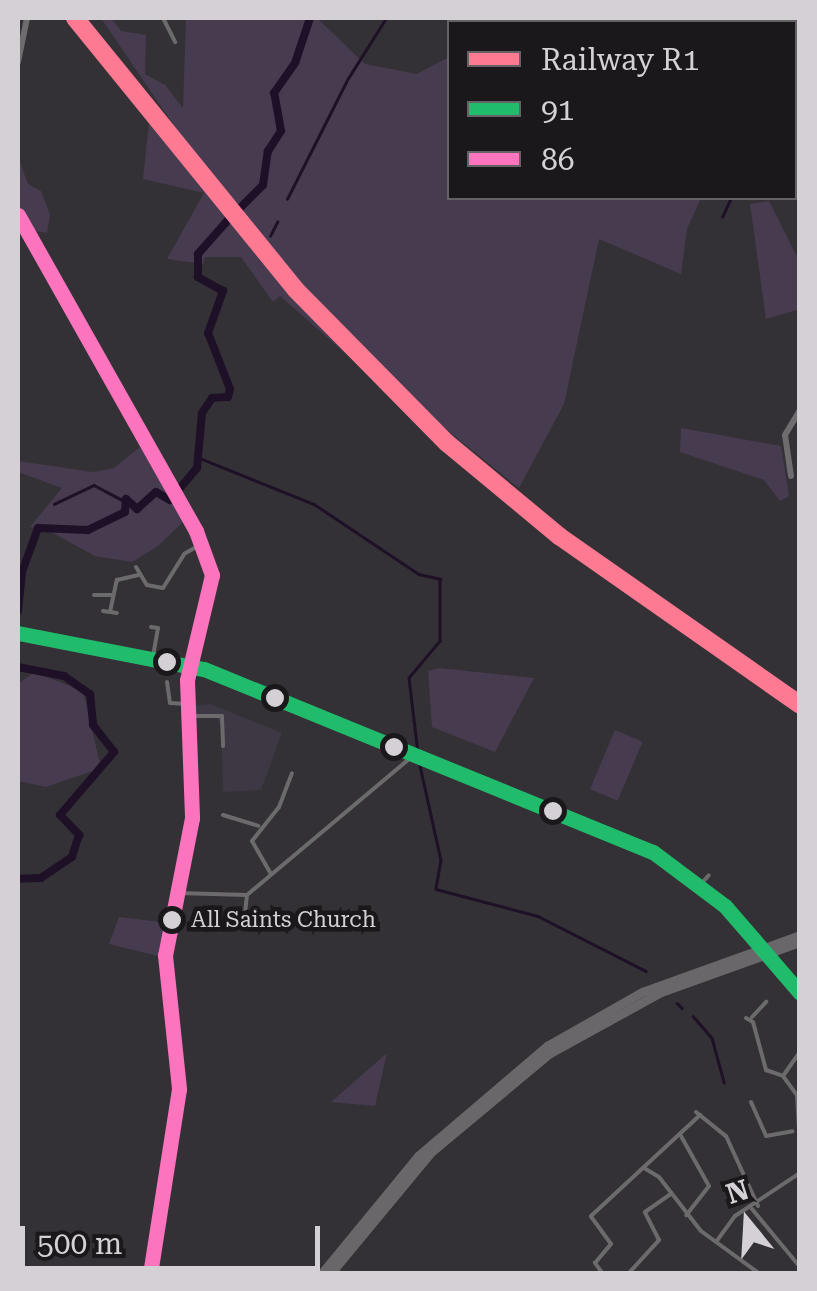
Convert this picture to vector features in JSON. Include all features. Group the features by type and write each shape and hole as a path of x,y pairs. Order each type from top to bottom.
{"highway":[{"path":"322,1274 418,1156 547,1046 642,992 800,939"},
{"path":"330,1274 432,1152 550,1053 661,992 800,939"}],"street":[{"path":"18,62 27,18"},
{"path":"162,18 175,42"},
{"path":"18,215 202,544 212,586 191,667 188,704 192,818 165,954 179,1089 150,1274"},
{"path":"791,476 785,435 800,410"},
{"path":"136,566 138,576 152,587 167,586 184,554 202,544"},
{"path":"117,614 107,612 117,580 138,576"},
{"path":"94,595 113,595"},
{"path":"152,660 158,628"},
{"path":"18,633 191,667 652,852 702,887 756,935 800,993"},
{"path":"167,682 170,703 188,704"},
{"path":"190,716 222,716 223,746"},
{"path":"244,923 247,895 414,754"},
{"path":"271,874 252,846 258,826 279,807 293,772"},
{"path":"226,818 258,826"},
{"path":"702,887 709,875"},
{"path":"176,893 247,895"},
{"path":"762,1077 766,1070 748,1018 766,1002"},
{"path":"783,1076 800,1052"},
{"path":"766,1070 783,1076 799,1103 794,1131 800,1145"},
{"path":"751,1102 766,1138 794,1131"},
{"path":"603,1274 595,1263 611,1244 591,1216 680,1136 698,1113 726,1136 755,1208 800,1266"},
{"path":"680,1136 708,1186 686,1215"},
{"path":"644,1168 715,1243 760,1274"},
{"path":"715,1243 735,1216 755,1208 800,1174"},
{"path":"628,1274 659,1240 645,1212 672,1194"}],"shaded area":[{"path":"101,18 111,18 121,31 146,35 145,74 165,85 183,108 186,18 317,18 365,64 417,74 447,58 447,200 700,200 687,229 681,274 599,239 564,404 519,488 406,397 340,334 246,227 235,203 227,204"},
{"path":"149,123 281,276 386,389 280,296 273,302 241,257 205,257 203,264 167,259 204,193 143,179"},
{"path":"20,162 28,184 41,191 50,215 47,233 28,230 18,210"},
{"path":"769,201 799,261 800,309 766,319 750,204"},
{"path":"681,428 781,446 789,496 780,501 764,480 680,452"},
{"path":"140,447 184,521 158,546 132,562 95,556 42,527 30,527 62,488 18,472 18,461 93,472 114,468"},
{"path":"439,668 534,678 495,752 432,727 428,671"},
{"path":"34,672 83,691 101,768 46,787 18,781 18,684"},
{"path":"210,704 282,733 261,790 223,792 221,727 216,717 193,718 192,706"},
{"path":"615,730 643,742 618,801 590,789"},
{"path":"119,917 169,923 162,957 109,944"},
{"path":"387,1053 375,1106 331,1102"}],"waterway":[{"path":"236,212 263,185 268,151 281,131 274,93 295,63 310,18"},
{"path":"347,80 386,18"},
{"path":"287,199 346,82"},
{"path":"722,217 730,200"},
{"path":"18,611 22,572 38,528 88,530 125,512 126,499 137,509 156,492 170,500 197,468 202,413 212,398 228,397 230,389 208,333 223,291 198,277 198,254 228,220"},
{"path":"270,236 277,222"},
{"path":"202,459 314,504 419,574 440,579 440,641 409,678 418,752"},
{"path":"54,504 94,485 124,501"},
{"path":"18,667 64,676 90,694 93,725 114,752 60,815 79,835 72,857 41,878 18,879"},
{"path":"419,761 441,860 436,889 538,916 646,971"},
{"path":"677,1003 682,1008"},
{"path":"693,1016 712,1038 724,1082"}],"rail line":[{"name":"R1","path":"75,18 296,290 447,443 559,536 800,705"}],"transit line":[{"name":"86","path":"18,215 196,531 212,575 187,680 192,818 165,955 179,1089 150,1274"},
{"name":"91","path":"18,633 204,669 653,852 725,906 800,993"}],"place":[{"name":"All Saints Church","path":"172,920"}]}
